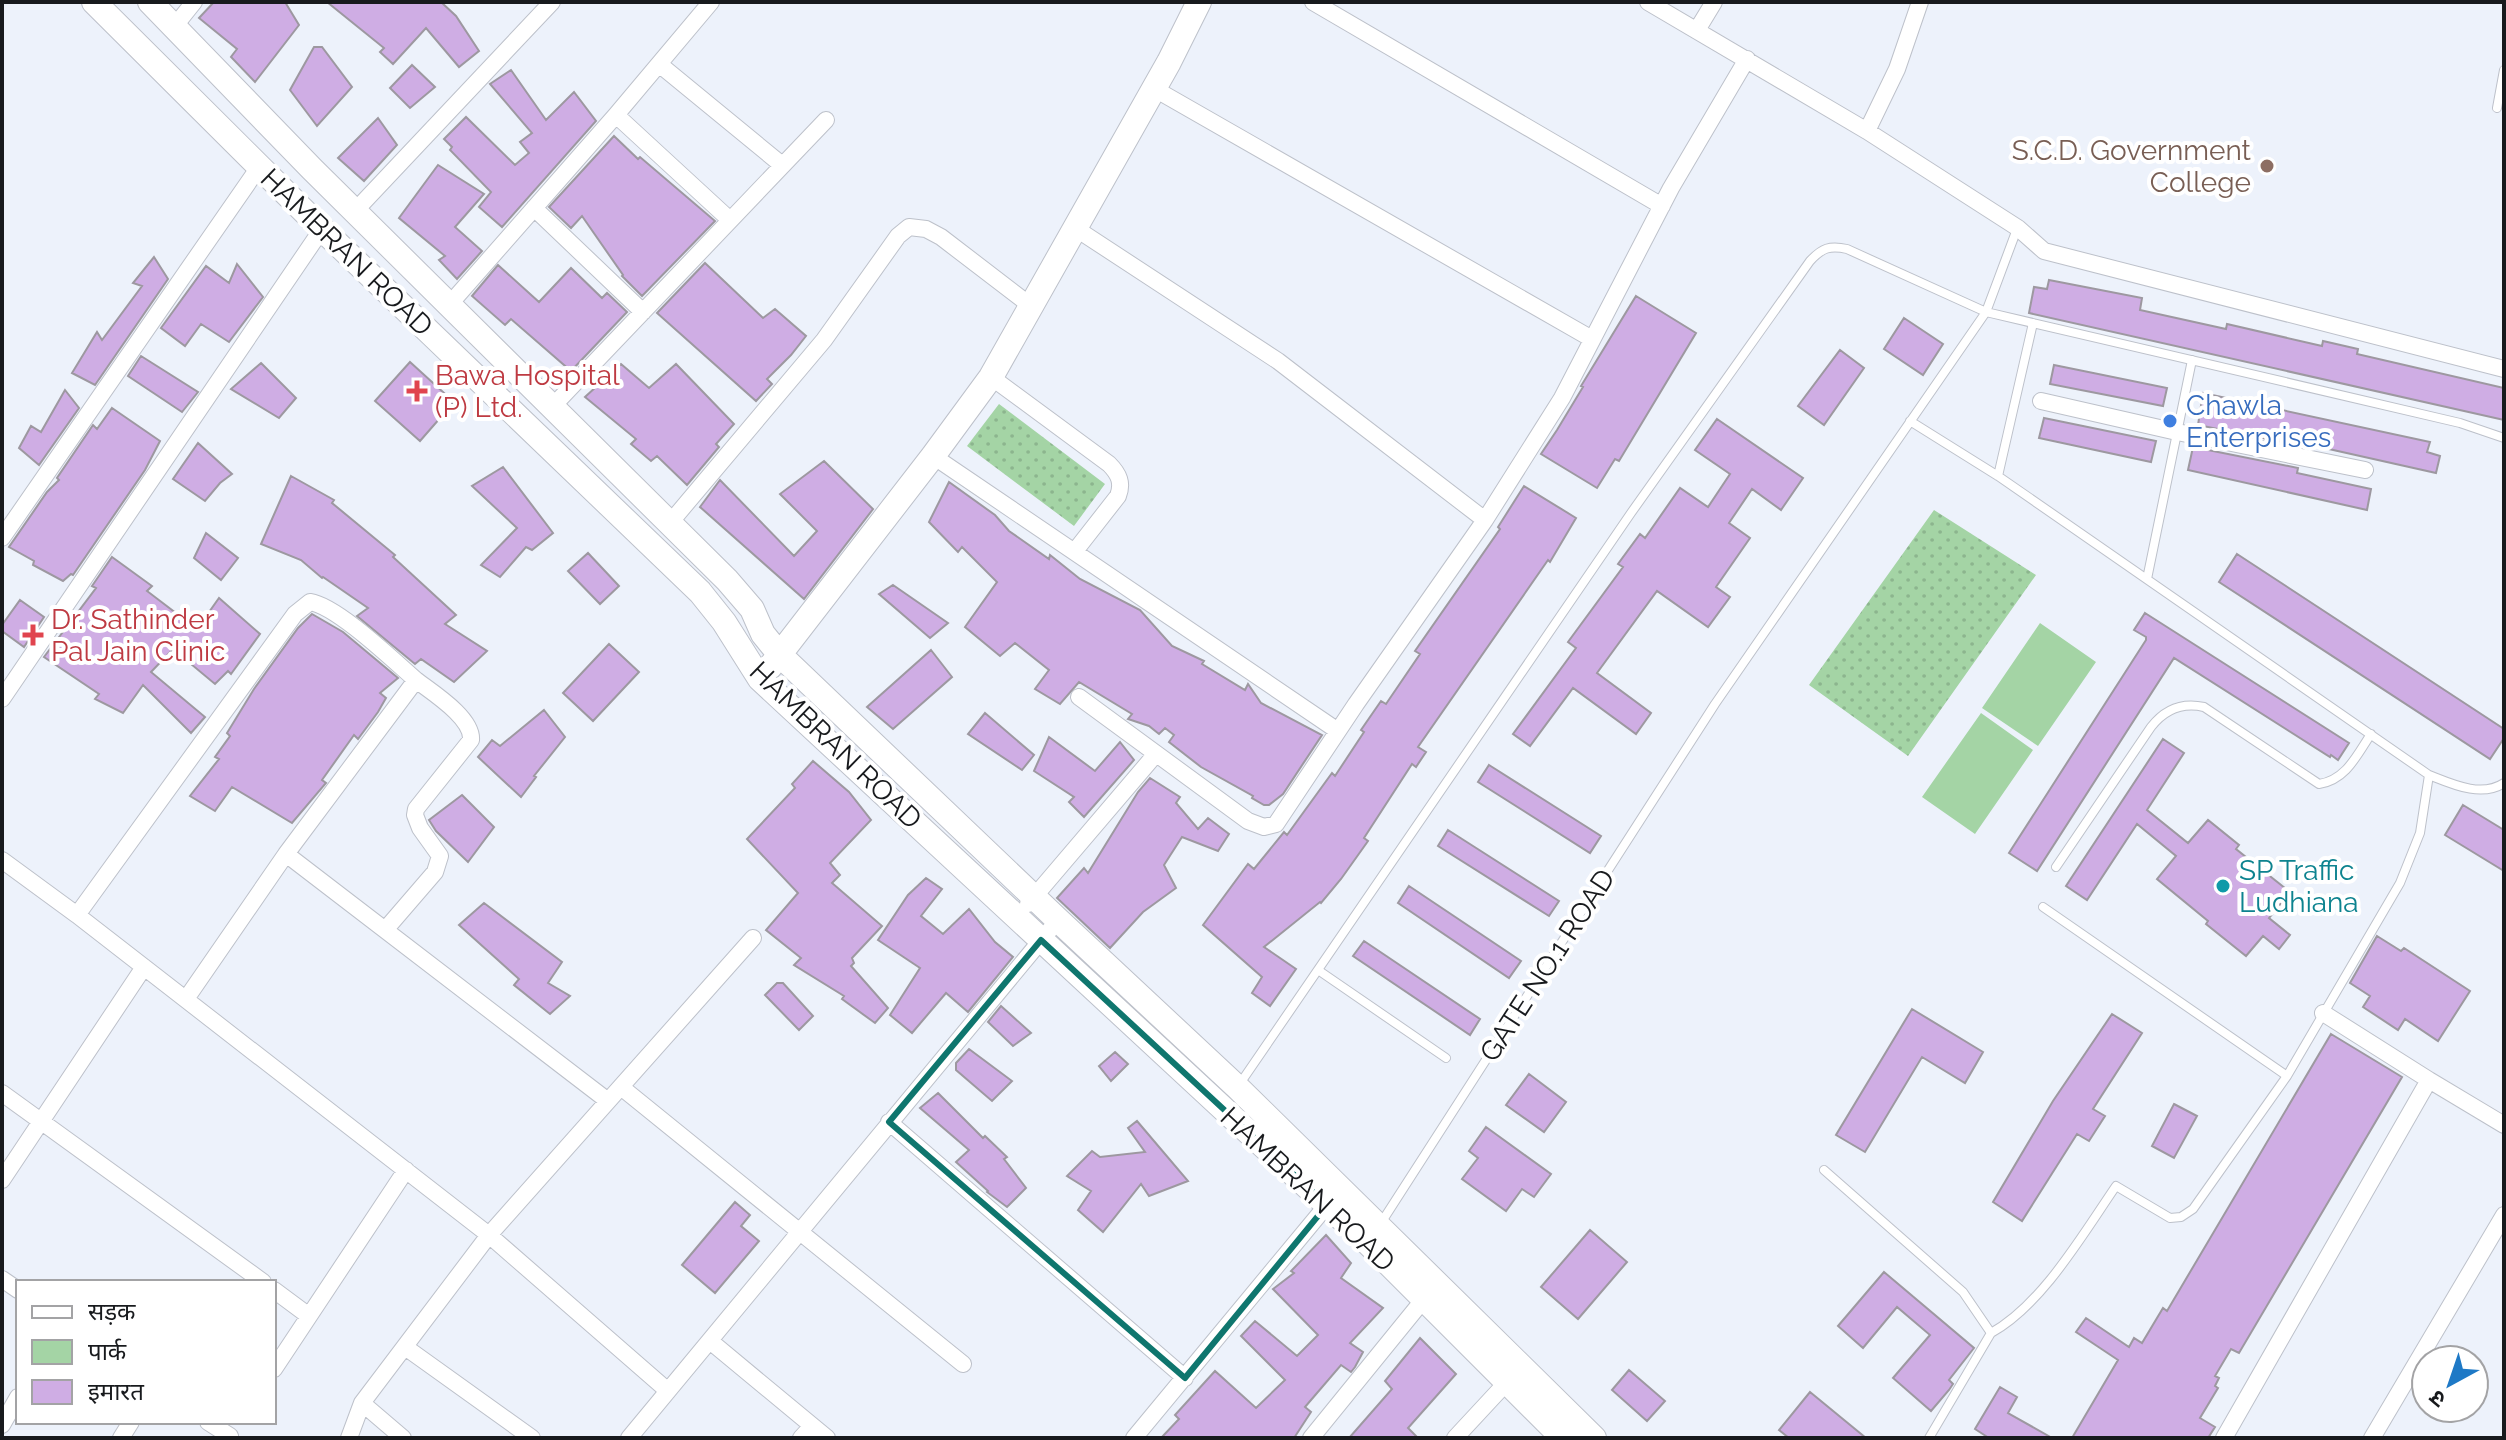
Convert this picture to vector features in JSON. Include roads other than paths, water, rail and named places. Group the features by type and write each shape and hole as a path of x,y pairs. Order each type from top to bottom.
{"main road":[{"name":"HAMBRAN ROAD","path":"94,2 322,229 700,592 724,622 760,679 1327,1205 1563,1438"},
{"name":"HAMBRAN ROAD","path":"150,2 738,592 752,609 763,634 780,655 1237,1087 1594,1438"},
{"path":"760,679 991,377 1169,62 1199,2"}],"street":[{"path":"174,27 194,2"},
{"path":"355,211 552,2"},
{"path":"449,305 711,2"},
{"path":"1313,2 1662,206"},
{"path":"1648,2 1867,131 2018,228 2044,251 2504,369"},
{"path":"1697,30 1714,2"},
{"path":"1867,131 1902,56 1920,2"},
{"path":"1079,697 1248,821 1268,827 1276,824 1485,520 1562,398 1662,206 1747,59"},
{"path":"659,64 782,165"},
{"path":"1153,88 1592,339"},
{"path":"616,115 730,220"},
{"path":"552,407 826,120"},
{"path":"2,538 259,167"},
{"path":"534,208 643,312"},
{"path":"669,524 824,340 898,236 909,227 926,229 941,237 1031,306"},
{"path":"1075,228 1278,361 1485,520"},
{"path":"2,699 322,229"},
{"path":"991,377 1109,464 1119,475 1121,487 1118,496 1075,551"},
{"path":"2041,401 2365,470"},
{"path":"933,456 1338,731"},
{"path":"77,915 303,605 310,602 329,610 461,717 472,732 471,740 416,809 416,821 440,856 440,864 385,930"},
{"path":"186,999 286,854 416,680"},
{"path":"1016,917 1155,755"},
{"path":"286,854 608,1101"},
{"path":"2,861 77,915 489,1235 668,1391"},
{"path":"629,1438 1058,920"},
{"path":"349,1438 362,1403 489,1235 753,938"},
{"path":"2,1180 144,967"},
{"path":"2323,1013 2504,1125"},
{"path":"2224,1438 2429,1080"},
{"path":"621,1087 963,1364"},
{"path":"2,1093 260,1280"},
{"path":"889,1122 1185,1378"},
{"path":"276,1366 406,1170"},
{"path":"1134,1438 1327,1205"},
{"path":"2372,1438 2499,1235 2504,1215"},
{"path":"276,1291 309,1316"},
{"path":"1311,1438 1424,1299"},
{"path":"710,1341 806,1432 827,1438"},
{"path":"405,1347 532,1438"},
{"path":"1455,1438 1507,1382"},
{"path":"2,1425 16,1400"},
{"path":"362,1403 403,1438"},
{"path":"213,1424 232,1432"}],"lane":[{"path":"2497,108 2504,70"},
{"name":"GATE NO.1 ROAD","path":"1379,1225 1715,704 1986,312 2018,228"},
{"path":"1237,1087 1640,500 1777,305 1819,251 1832,246 1856,251 1986,312 2460,423 2504,438"},
{"path":"1998,476 2033,323"},
{"path":"2147,579 2192,360"},
{"path":"1910,421 1998,476 2429,775 2480,791 2504,783"},
{"path":"2056,867 2151,727 2161,716 2179,706 2190,704 2204,707 2319,784 2343,775 2371,734"},
{"path":"1929,1438 1991,1333 2011,1322 2035,1297 2116,1186 2170,1218 2181,1217 2193,1209 2287,1076 2400,883 2420,833 2429,775"},
{"path":"2043,907 2287,1076"},
{"path":"1318,970 1446,1058"},
{"path":"1824,1170 1963,1292 1991,1333"}],"place":[{"name":"S.C.D. Government College","path":"2267,166"},
{"name":"Bawa Hospital (P) Ltd.","path":"417,391"},
{"name":"Chawla Enterprises","path":"2170,421"},
{"name":"Dr. Sathinder Pal Jain Clinic","path":"33,635"},
{"name":"SP Traffic Ludhiana","path":"2223,886"}]}
